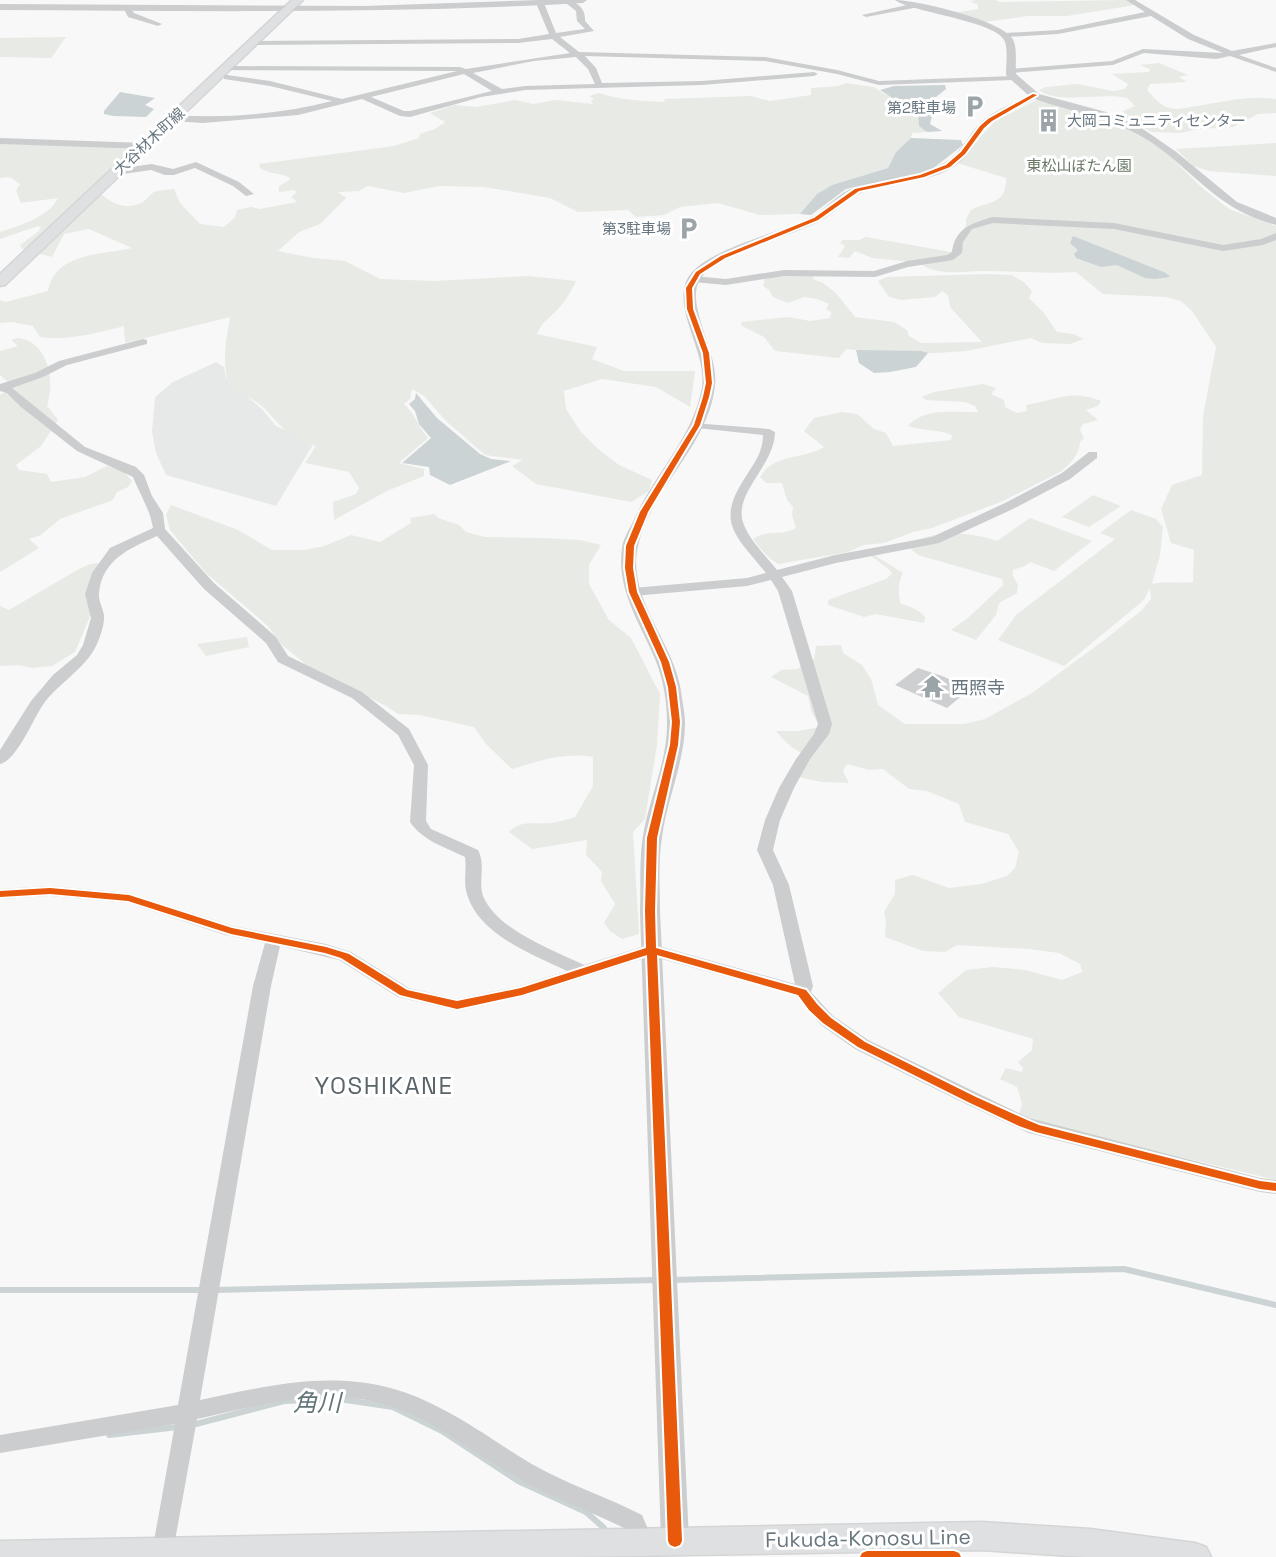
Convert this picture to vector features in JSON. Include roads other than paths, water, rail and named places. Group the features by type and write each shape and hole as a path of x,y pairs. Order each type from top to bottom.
{"main road":[{"name":"大谷材木町線","path":"0,282 294,4"},
{"name":"Fukuda-Konosu Line","path":"0,1555 516,1550 642,1540 675,1540 717,1549 836,1537 981,1536 1090,1543 1195,1557"}],"street":[{"path":"0,7 540,3 583,0"},
{"path":"898,0 992,27 1010,41 1012,75 1035,95 1077,106 1133,127 1165,147 1206,186 1228,203 1253,216 1276,222"},
{"path":"866,15 938,0"},
{"path":"1130,0 1191,37 1257,65 1276,69"},
{"path":"253,43 518,41 590,30 581,21 582,15 579,8 565,1"},
{"path":"540,3 555,37 580,54 596,73 599,85"},
{"path":"124,7 131,15 158,24"},
{"path":"1005,35 1058,32 1153,13"},
{"path":"173,118 203,120 241,115 281,114 344,102 464,72 534,59 580,54 765,59 884,83 1012,75 1113,63 1143,51 1209,57 1276,45"},
{"path":"222,72 460,69 499,91"},
{"path":"222,72 308,91 344,102"},
{"path":"365,97 404,114 410,114 499,91 599,85 702,83 774,76 842,74"},
{"path":"675,1540 651,950 650,873 652,838 674,745 676,722 672,687 665,662 633,591 629,568 630,546 644,512 696,425 706,398 709,371 706,353 690,309 688,294 693,279 723,257 816,219 857,190 922,176 948,166 963,153 990,120 1035,95"},
{"path":"0,141 146,146"},
{"path":"116,172 152,167 165,172 174,172 196,165 236,184 249,194"},
{"path":"693,279 726,282 784,273 875,273 907,264 950,258 957,253 958,242 969,227 975,223 993,220 1108,225 1223,248 1263,242 1276,236"},
{"path":"1,387 39,375 63,363 143,342"},
{"path":"1,387 11,391 33,412 81,449 132,470 138,475 146,496 157,513 159,530 209,585 272,640 283,659 357,695 404,732 421,765 418,822 421,828 472,854 474,891 479,904 488,916 519,939 582,971"},
{"path":"696,425 769,432 768,447 740,499 735,520 744,536 776,575 785,591 825,724 822,736 803,758 790,783 766,841 765,850 781,885 804,986 801,992"},
{"path":"633,591 747,582 835,559 935,540 1066,476 1093,455"},
{"path":"0,760 17,737 36,704 58,678 82,658 90,645 98,618 92,594 98,573 116,551 159,530"},
{"path":"0,894 50,891 129,898 231,931 345,956 405,993 457,1005 522,991 651,950 801,992 819,1013 841,1031 889,1059 1036,1128 1276,1187"},
{"path":"163,1552 262,986 274,939"},
{"path":"0,1444 188,1412 267,1395 319,1389 354,1389 426,1408 466,1432 489,1450 547,1483 634,1522 642,1540"}],"waterway":[{"path":"671,1280 1124,1269 1276,1305"},
{"path":"215,1290 657,1280"},
{"path":"0,1290 204,1290"},
{"name":"角川","path":"192,1425 284,1401 339,1399 393,1407 442,1431 518,1481 586,1512 604,1528"},
{"name":"角川","path":"109,1435 178,1427"}],"place":[{"name":"第2駐車場","path":"974,107"},
{"name":"大岡コミュニティセンター","path":"1049,120"},
{"name":"第3駐車場","path":"689,228"},
{"name":"西照寺","path":"933,687"}],"district":[{"name":"YOSHIKANE","path":"384,1085"}],"park label":[{"name":"東松山ぼたん園","path":"1079,165"}]}
